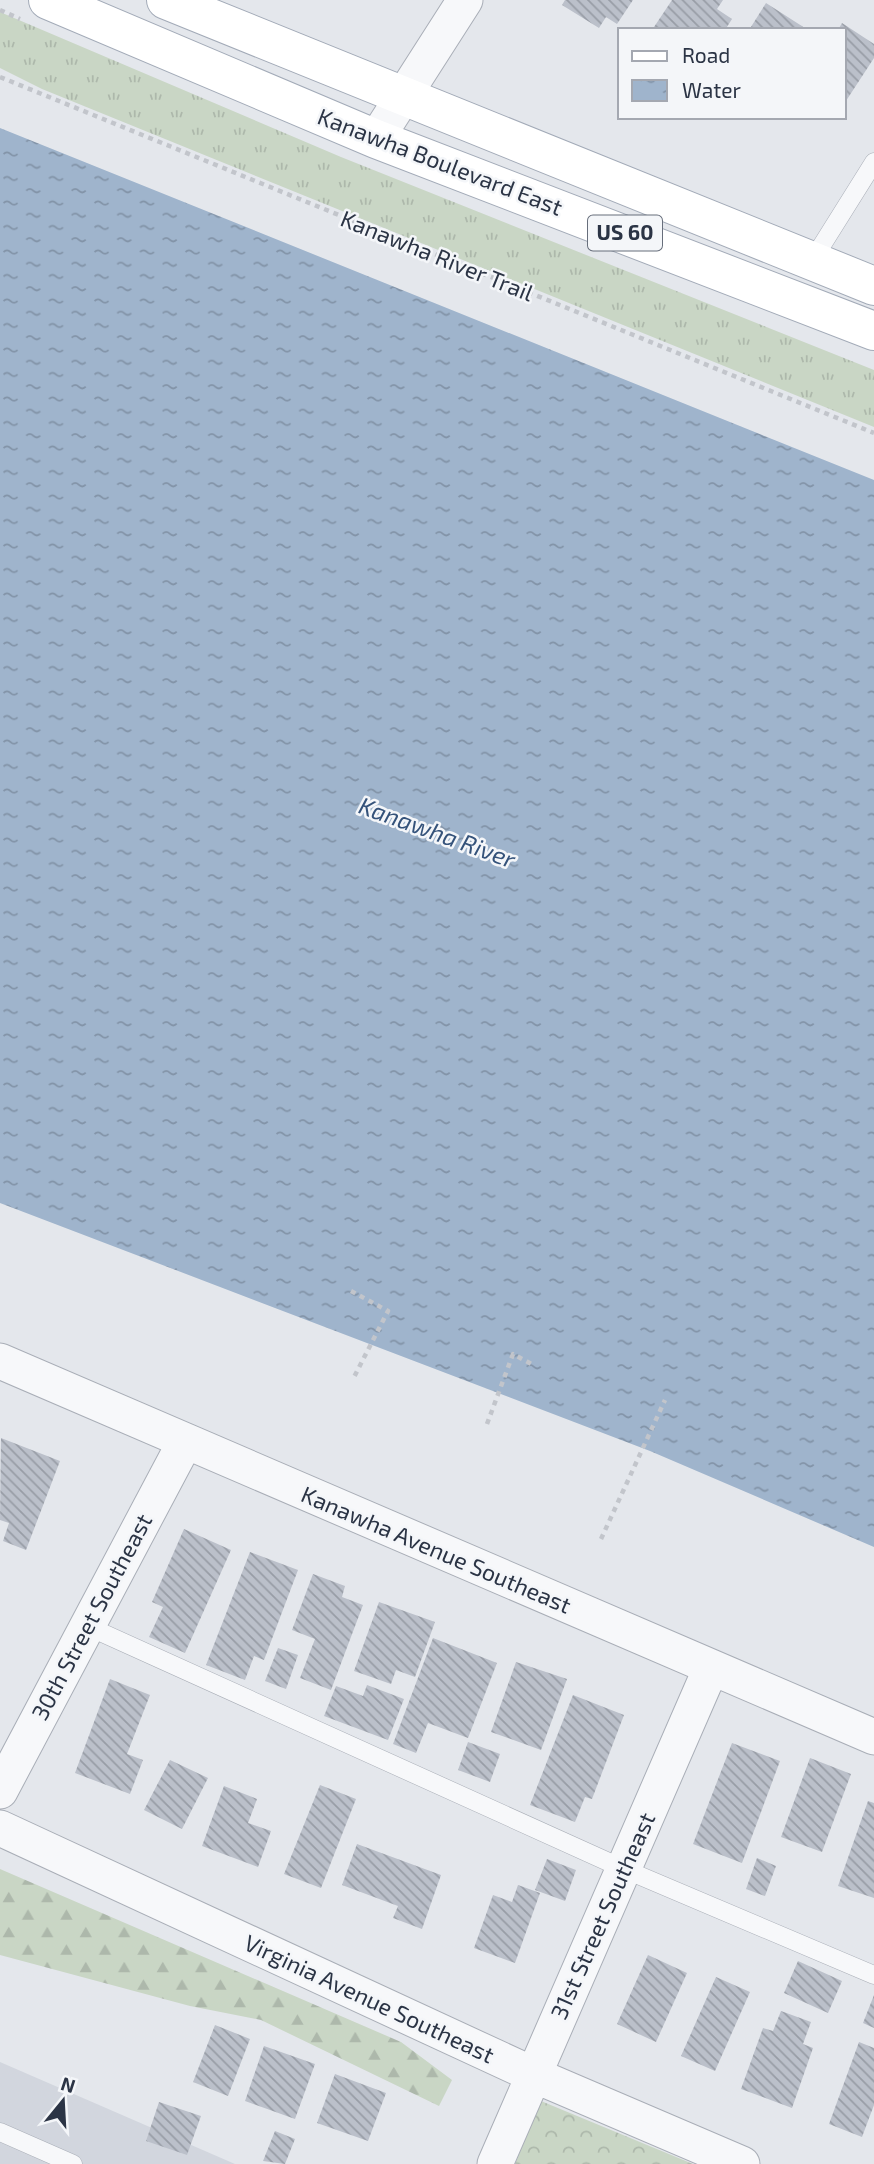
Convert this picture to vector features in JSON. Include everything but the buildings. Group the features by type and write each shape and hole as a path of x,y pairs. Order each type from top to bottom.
{"main road":[{"name":"Kanawha Boulevard East","path":"48,0 376,139 874,331"},
{"name":"Kanawha Boulevard East","path":"166,0 874,286"}],"street":[{"path":"376,139 465,0"},
{"name":"Kanawha Avenue Southeast","path":"0,1361 874,1737"},
{"name":"30th Street Southeast","path":"0,1791 185,1442"},
{"name":"31st Street Southeast","path":"495,2164 711,1668"},
{"name":"Virginia Avenue Southeast","path":"0,1828 534,2076 742,2164"}],"lane":[{"path":"812,261 874,162"},
{"path":"87,1626 624,1869 874,1975"},
{"path":"0,2132 73,2164"}],"path":[{"name":"Kanawha River Trail","path":"0,77 874,433"},
{"path":"351,1291 388,1311 353,1379"},
{"path":"488,1424 513,1354 535,1366"},
{"path":"601,1539 665,1400"}],"shaded area":[{"path":"0,2062 235,2164 0,2164"}],"green space":[{"path":"0,12 341,157 874,370 874,427 42,89 0,68"},
{"path":"0,1869 401,2042 452,2080 439,2106 261,2020 190,2006 0,1955"},
{"path":"541,2101 693,2164 515,2164"}],"water":[{"name":"Kanawha River","path":"0,128 874,480 874,1547 650,1451 0,1203"}]}
